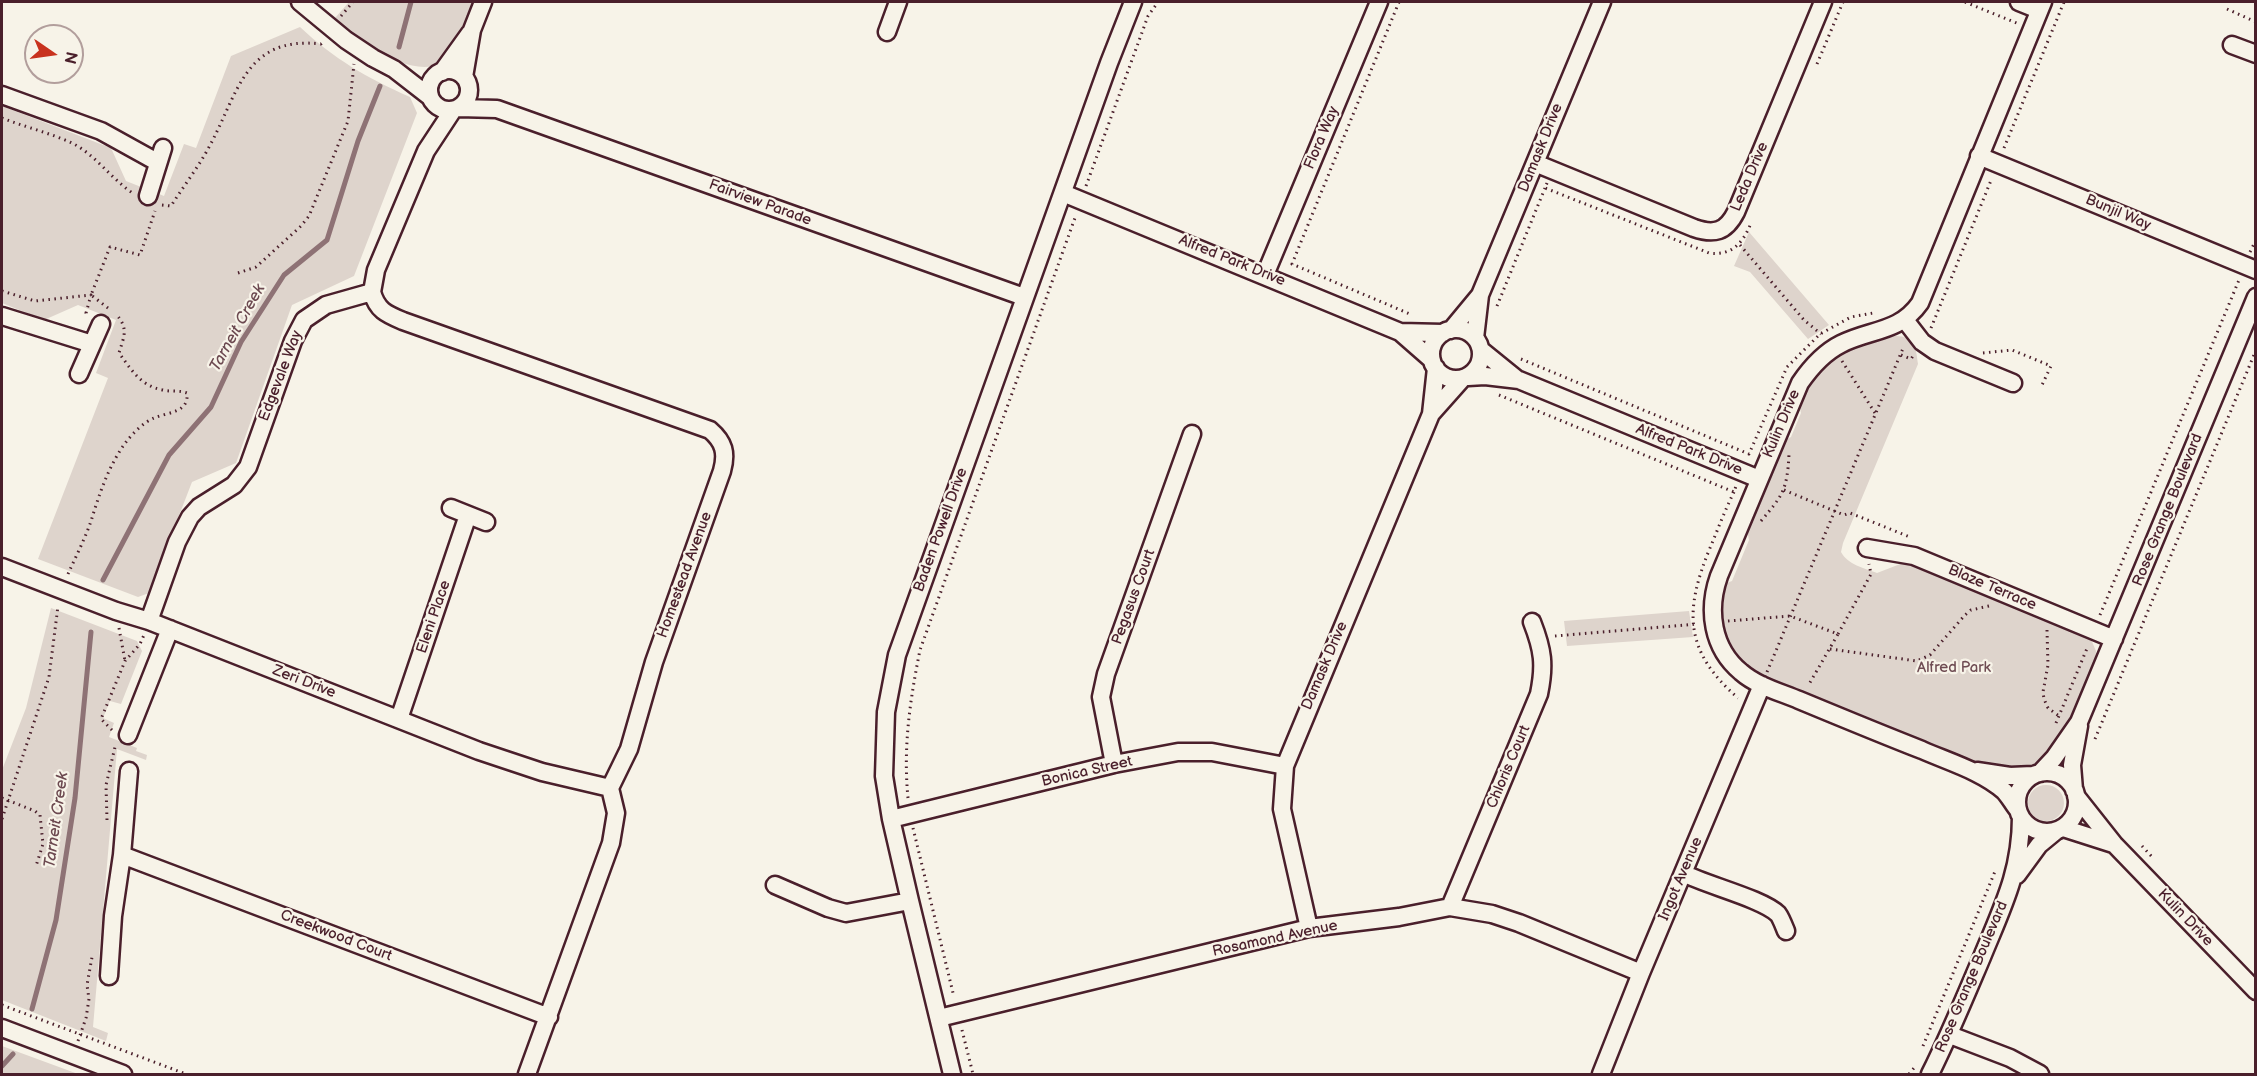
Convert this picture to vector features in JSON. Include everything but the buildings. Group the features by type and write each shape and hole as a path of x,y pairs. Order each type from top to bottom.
{"street":[{"path":"300,2 359,50 394,69 442,109 456,109"},
{"path":"372,292 376,270 426,151 456,109 468,97 466,80 472,30 483,2"},
{"path":"886,32 898,2"},
{"name":"Baden Powell Drive","path":"952,1074 891,819 884,776 886,712 897,655 1024,297 1133,2"},
{"name":"Flora Way","path":"1265,275 1379,2"},
{"name":"Damask Drive","path":"1478,344 1480,295 1602,2"},
{"name":"Leda Drive","path":"1535,163 1694,228 1710,232 1722,230 1736,212 1823,2"},
{"path":"2019,2 2041,6"},
{"name":"Kulin Drive","path":"2019,814 2004,792 1971,770 1747,677 1732,664 1707,624 1716,586 1800,383 1814,364 1833,348 1852,339 1908,324 1923,297 2041,6"},
{"path":"426,151 432,100 430,84 472,30"},
{"path":"2232,45 2256,54"},
{"path":"394,69 440,73 454,71 466,80"},
{"name":"Fairview Parade","path":"466,80 497,109"},
{"path":"2,95 160,155 144,196"},
{"name":"Fairview Parade","path":"456,109 497,109 1024,297"},
{"name":"Bunjil Way","path":"1979,156 2250,262"},
{"name":"Alfred Park Drive","path":"1063,193 1400,332 1434,364"},
{"name":"Edgevale Way","path":"149,621 177,542 190,517 199,507 234,484 248,467 293,341 304,320 326,305 372,292"},
{"name":"Homestead Avenue","path":"372,292 375,303 381,311 710,430 718,437 724,448 725,460 722,471 654,662 628,749 610,788"},
{"name":"Damask Drive","path":"1447,331 1480,295"},
{"name":"Rose Grange Boulevard","path":"2037,774 2054,758 2079,722 2256,297"},
{"path":"2,316 92,344"},
{"path":"80,374 101,324"},
{"path":"1908,324 1922,342 1935,351 2013,383"},
{"path":"1464,330 1478,344 1479,366 1465,377 1448,378 1434,364 1433,345 1447,331 1464,330"},
{"name":"Alfred Park Drive","path":"1400,332 1447,331"},
{"name":"Alfred Park Drive","path":"1478,344 1519,380"},
{"name":"Damask Drive","path":"1309,928 1282,809 1285,766 1431,414 1434,364"},
{"name":"Alfred Park Drive","path":"1465,377 1485,376 1519,380 1759,479"},
{"name":"Damask Drive","path":"1431,414 1465,377"},
{"name":"Pegasus Court","path":"1114,764 1101,697 1106,674 1192,434"},
{"path":"452,508 486,522"},
{"name":"Eleni Place","path":"399,719 468,515"},
{"name":"Blaze Terrace","path":"1867,548 1914,556 2114,639"},
{"name":"Zeri Drive","path":"2,567 116,611 170,629 479,751 542,772 610,788"},
{"path":"128,735 170,629"},
{"name":"Chloris Court","path":"1450,907 1539,694 1544,669 1535,630"},
{"name":"Ingot Avenue","path":"1601,1074 1762,685"},
{"name":"Rose Grange Boulevard","path":"2075,793 2072,765 2079,722"},
{"name":"Bonica Street","path":"891,819 1114,764 1178,752 1212,752 1285,766"},
{"name":"Kulin Drive","path":"1971,770 2010,776 2037,774"},
{"path":"109,976 114,899 122,855 129,771"},
{"path":"2050,772 2060,775 2068,781 2075,793 2075,814 2060,829 2046,832 2036,831 2027,825 2019,814 2017,799 2019,790 2025,781 2037,774 2050,772"},
{"path":"527,1074 611,843 616,813 610,788"},
{"name":"Kulin Drive","path":"2075,793 2114,844 2256,991"},
{"name":"Rose Grange Boulevard","path":"1930,1074 1950,1035 2014,879 2021,838 2019,814"},
{"name":"Kulin Drive","path":"2060,829 2114,844"},
{"name":"Rose Grange Boulevard","path":"2014,879 2039,845 2060,829"},
{"name":"Creekwood Court","path":"122,855 549,1017"},
{"path":"1683,873 1764,905 1778,915 1786,931"},
{"path":"775,885 828,908 846,913 910,901"},
{"name":"Rosamond Avenue","path":"939,1018 1309,928 1399,917 1450,907 1492,914 1519,923 1641,974"},
{"path":"2,1028 123,1074"},
{"path":"1950,1035 2010,1058 2040,1074"}],"path":[{"path":"91,295 110,247 140,255 158,204 171,207 208,149 245,74 262,55 283,45 306,42 321,44 353,2"},
{"path":"972,1074 910,815 906,774 909,705 920,650 1148,16 1158,2"},
{"path":"1399,2 1292,264 1415,316"},
{"path":"1965,2 2032,30"},
{"path":"1900,354 1911,359 1934,321 2064,2"},
{"path":"2227,9 2256,22"},
{"path":"238,273 256,267 309,216 348,121 353,66 359,50"},
{"path":"2,118 73,144 93,158 118,183 144,196"},
{"path":"1478,321 1490,324 1545,188"},
{"path":"2055,727 2250,262 2256,240"},
{"path":"1740,245 1804,320 1833,348 1875,413"},
{"path":"2240,246 2250,262"},
{"path":"2,291 35,301 91,295 123,322 125,332 118,353 131,372 139,380 155,388 187,393 188,398 182,408 153,418 136,431 125,443 104,481 92,520 61,590 49,677 2,819"},
{"path":"1496,394 1734,492 1787,367 1820,334 1851,317 1884,312 1894,314 1908,324 1900,354 1762,685"},
{"path":"1981,353 2012,350 2051,366 2042,385"},
{"path":"2093,742 2256,350"},
{"path":"1519,358 1749,454"},
{"path":"1784,490 1844,515 1850,513 1857,515"},
{"path":"1801,683 1809,686 1870,573 1867,548"},
{"path":"1830,649 1917,661 1930,654 1971,610 1998,606"},
{"path":"116,611 125,661"},
{"path":"1535,630 1707,624 1791,616 1838,634"},
{"path":"2042,625 2048,630 2056,631"},
{"path":"2048,630 2048,665 2043,692 2048,708 2059,716"},
{"path":"2,798 40,815 43,844 36,866"},
{"path":"2138,843 2162,867"},
{"path":"2,1005 186,1074"}],"green space":[{"path":"349,2 474,2 462,32 440,64 427,67 412,66 383,54 345,27 335,18"},
{"path":"300,27 325,49 352,67 379,83 410,97 417,113 354,276 292,305 236,463 192,482 149,593 138,597 38,559 108,378 96,373 116,320 78,305 44,320 2,303 2,106 111,148 126,181 164,196 184,144 196,148 231,56"},
{"path":"1749,232 1829,325 1808,339 1750,272 1734,266"},
{"name":"Alfred Park","path":"1893,336 1905,337 1913,343 1918,364 1841,552 1852,563 1877,573 1908,561 2090,637 2096,651 2095,664 2065,734 2041,762 2033,767 2000,770 1951,755 1760,676 1737,656 1722,629 1720,602 1724,584 1732,581 1749,540 1747,530 1783,441 1791,437 1801,413 1799,404 1807,389 1816,376 1836,357 1861,345"},
{"path":"51,608 137,641 142,651 121,704 110,701 103,718 114,723 109,737 137,748 136,751 147,755 146,760 117,749 93,1027 108,1033 106,1041 2,1000 2,770 26,708"},
{"path":"1689,611 1693,637 1567,646 1564,621"},
{"path":"2046,785 2058,791 2064,803 2058,815 2046,821 2034,815 2028,803 2034,791"},
{"path":"2,1046 78,1074 2,1074"}],"waterway":[{"name":"Tarneit Creek","path":"399,47 411,2"},
{"name":"Tarneit Creek","path":"103,580 169,455 211,407 241,342 284,275 327,240 358,141 380,86"},
{"name":"Tarneit Creek","path":"32,1009 56,920 75,798 91,632"},
{"name":"Tarneit Creek","path":"2,1066 13,1054"}]}
